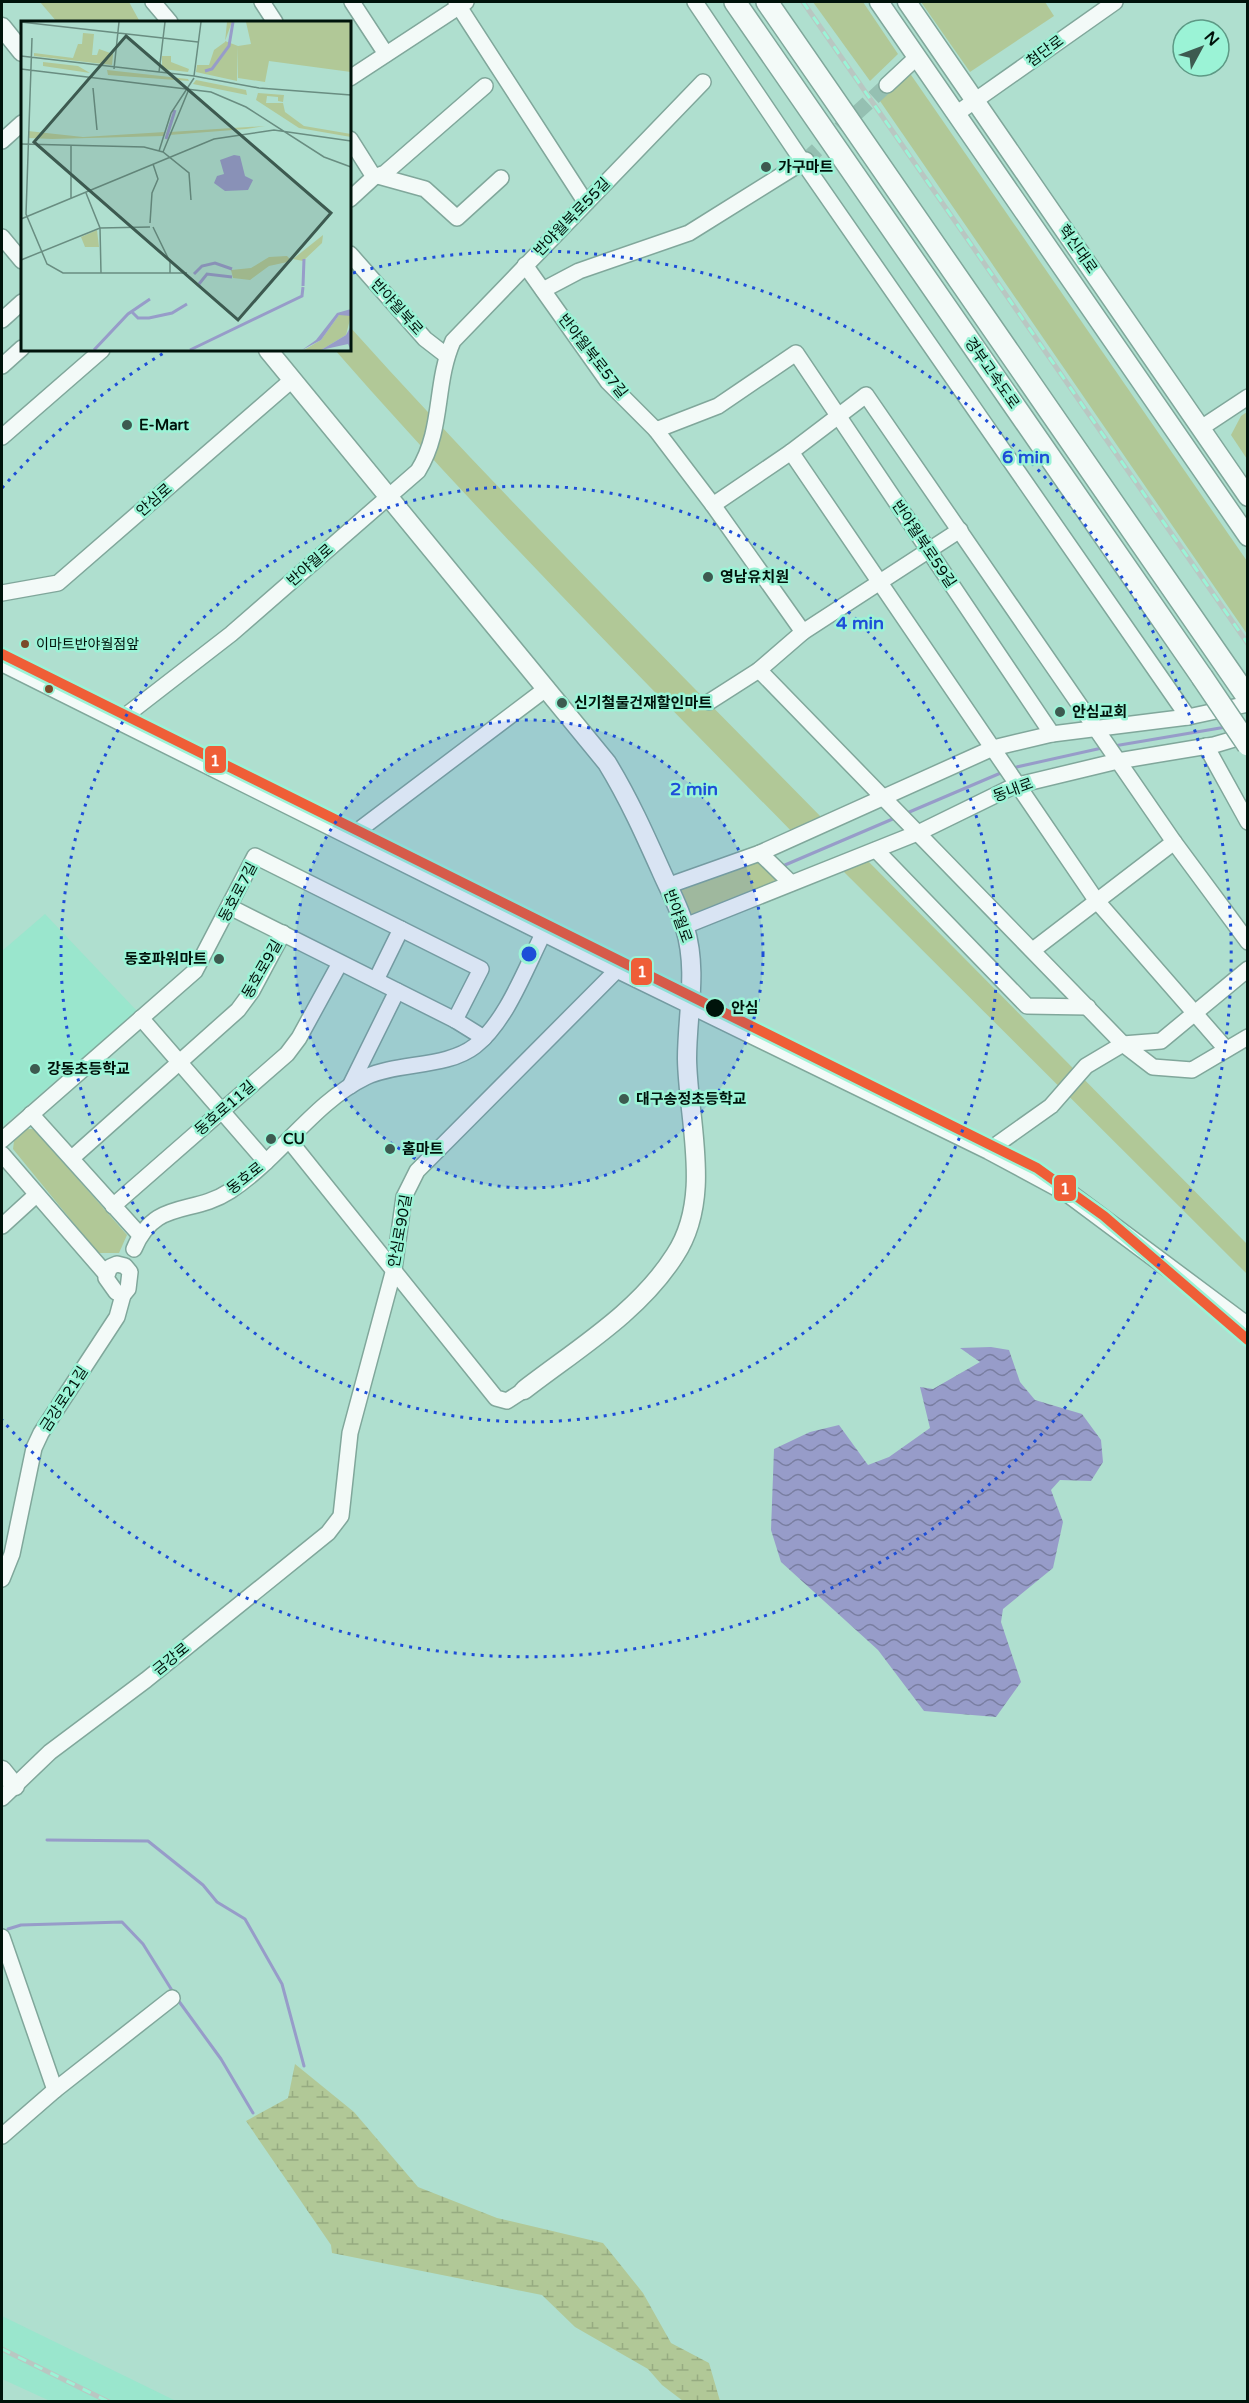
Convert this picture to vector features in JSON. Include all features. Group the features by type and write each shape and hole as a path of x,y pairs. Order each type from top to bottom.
{"highway":[{"name":"경부고속도로","path":"735,2 1248,745"},
{"name":"경부고속도로","path":"767,2 1248,698"}],"main road":[{"path":"879,2 1248,537"},
{"name":"혁신대로","path":"907,2 1248,497"},
{"path":"2,27 21,51"},
{"name":"반야월로","path":"269,351 608,763 631,803 685,926 691,954 692,1005 687,1058 696,1173 691,1220 677,1253 643,1298 524,1390"},
{"path":"2,662 545,930 618,969 989,1150 1067,1192 1248,1327"},
{"path":"2,1770 15,1786"}],"street":[{"path":"262,2 274,21"},
{"path":"352,2 386,54"},
{"path":"695,2 1188,717"},
{"name":"첨단로","path":"956,114 1114,2"},
{"path":"351,77 460,3 586,203"},
{"path":"162,4 170,21"},
{"path":"886,85 917,57"},
{"name":"반야월북로55길","path":"447,356 453,341 463,329 704,81"},
{"path":"351,198 376,177 385,174 485,86"},
{"path":"2,141 21,124"},
{"path":"351,140 376,177 425,189 457,218 501,178"},
{"path":"543,290 579,271 689,233 805,161"},
{"path":"2,237 21,260"},
{"name":"반야월북로","path":"351,255 426,339 447,356"},
{"name":"반야월북로57길","path":"525,265 608,382 656,430 713,505 803,632"},
{"path":"2,320 21,303"},
{"path":"2,366 21,349"},
{"path":"2,435 98,351"},
{"name":"반야월북로59길","path":"656,430 718,406 796,353 1052,734"},
{"name":"반야월로","path":"120,720 231,634 418,471 430,452 437,424 447,356"},
{"name":"안심로","path":"2,593 58,583 293,379"},
{"path":"713,505 791,452 866,395 1173,842 1248,942"},
{"path":"1201,428 1248,397"},
{"path":"791,452 1096,900 1226,1049"},
{"path":"709,702 759,670 803,632 960,530"},
{"path":"759,670 920,832 1123,1044 1153,1067 1192,1070 1248,1036"},
{"path":"351,836 547,688"},
{"path":"668,886 760,853 993,748 1052,734 1188,717 1248,704"},
{"name":"동내로","path":"685,926 920,832 1018,785 1118,761 1206,746 1248,735"},
{"path":"1206,746 1248,822"},
{"path":"1033,950 1173,842"},
{"path":"876,850 1027,1006 1088,1007"},
{"path":"760,853 791,883"},
{"name":"동호로7길","path":"2,1140 195,971 255,856 481,969 455,1020"},
{"path":"230,907 283,933"},
{"path":"376,980 400,929"},
{"name":"동호로","path":"137,1242 163,1213 227,1193 266,1162 350,1086 382,1071 451,1058 472,1049 496,1025 545,930"},
{"name":"동호로9길","path":"72,1158 238,1010 252,991 283,933 455,1020 484,1038"},
{"name":"동호로11길","path":"113,1206 287,1054 299,1038 340,963"},
{"name":"안심로90길","path":"328,1533 341,1516 350,1433 394,1269 404,1197 417,1171 618,969"},
{"path":"989,1150 1052,1106 1086,1066 1123,1044 1161,1041 1248,969"},
{"name":"동호로","path":"350,1086 397,991"},
{"path":"141,1018 266,1162"},
{"path":"32,1114 113,1206 137,1242"},
{"path":"289,1140 496,1398 507,1401 524,1390"},
{"path":"2,1154 106,1274 108,1282 116,1292 123,1295"},
{"path":"2,1226 36,1195"},
{"name":"금강로21길","path":"2,1579 12,1554 34,1448 41,1433 117,1317 123,1295 128,1289 126,1268 136,1258 137,1242"},
{"path":"106,1274 110,1267 126,1268"},
{"name":"금강로","path":"2,1798 50,1752 146,1680 328,1533"},
{"path":"2,1937 55,2090"},
{"path":"2,2136 55,2090 172,1998"}],"shaded area":[{"name":"강동초등학교","path":"45,914 137,1011 2,1127 2,951"},
{"path":"2,2316 176,2401 50,2401 2,2379"}],"green space":[{"path":"40,2 129,2 139,21 56,21"},
{"path":"813,2 863,2 898,54 870,81"},
{"path":"921,2 1045,2 1054,16 970,72"},
{"path":"909,72 1247,561 1247,634 880,101"},
{"path":"351,328 526,515 827,823 796,836 562,596 336,351 351,351"},
{"path":"1247,412 1247,459 1231,435 1241,416"},
{"path":"760,853 791,883 685,926 667,886"},
{"path":"862,855 1247,1244 1247,1274 837,865"},
{"path":"27,1129 34,1129 127,1235 119,1253 98,1253 13,1149 14,1141"},
{"path":"295,2064 354,2112 418,2187 497,2218 603,2243 643,2293 671,2343 709,2363 720,2401 683,2401 662,2385 648,2369 575,2327 542,2295 332,2253 331,2245 246,2121 288,2098"}],"water":[{"path":"991,1347 1009,1350 1020,1382 1035,1400 1082,1414 1101,1440 1103,1462 1091,1481 1060,1480 1051,1490 1063,1522 1053,1568 1003,1609 1001,1622 1021,1682 996,1717 924,1711 878,1650 781,1562 771,1530 774,1449 810,1432 839,1425 868,1465 889,1457 930,1428 920,1387 933,1389 980,1362 960,1348"}],"waterway":[{"path":"1114,746 1226,727"},
{"path":"1012,768 1102,748"},
{"path":"907,813 1003,772"},
{"path":"785,865 895,818"},
{"path":"47,1840 148,1841 203,1885 217,1902 245,1919 282,1984 304,2066"},
{"path":"8,1929 21,1925 122,1922 143,1944 173,1992"},
{"path":"178,2000 221,2059 253,2113"}],"tunnel":[{"path":"806,160 887,85"}],"railway":[{"path":"803,2 1248,644"},
{"path":"2,2349 109,2402"}],"transit line":[{"name":"1","path":"2,654 1037,1168 1104,1216 1248,1340"}],"place":[{"name":"가구마트","path":"766,167"},
{"name":"E-Mart","path":"127,425"},
{"name":"영남유치원","path":"708,577"},
{"name":"이마트반야월점앞","path":"25,644"},
{"name":"신기철물건재할인마트","path":"562,703"},
{"name":"안심교회","path":"1060,712"},
{"name":"동호파워마트","path":"219,959"},
{"name":"안심","path":"715,1008"},
{"name":"강동초등학교","path":"35,1069"},
{"name":"대구송정초등학교","path":"624,1099"},
{"name":"CU","path":"271,1139"},
{"name":"홈마트","path":"390,1149"}]}
